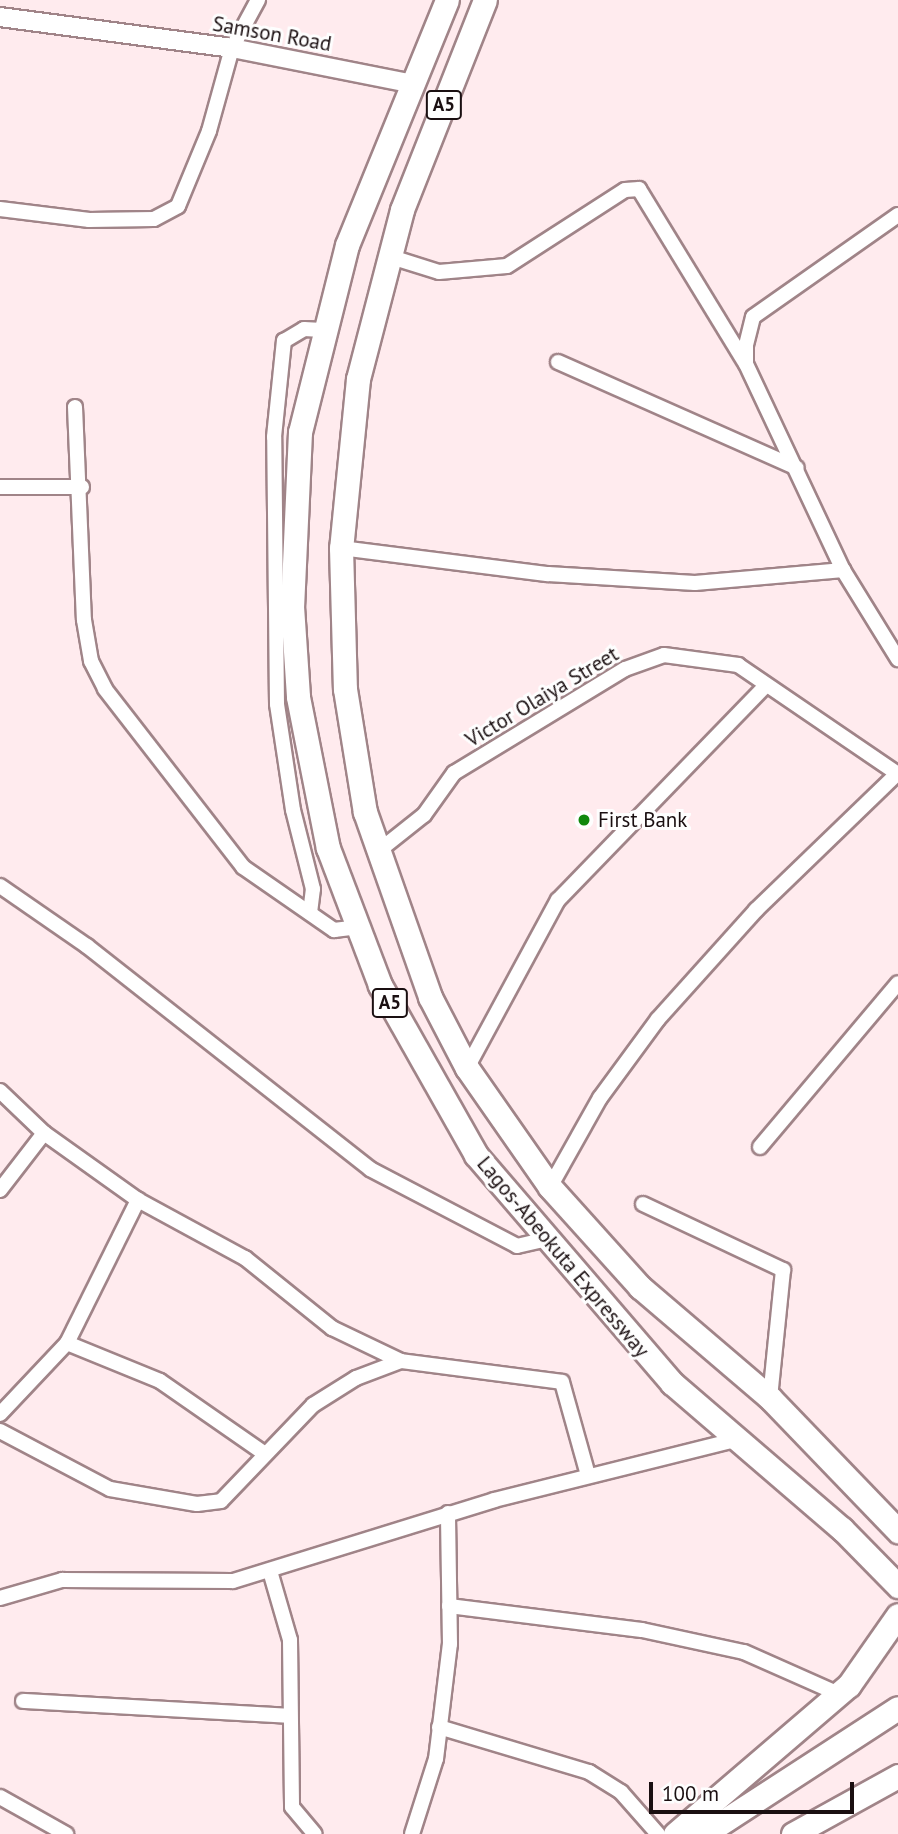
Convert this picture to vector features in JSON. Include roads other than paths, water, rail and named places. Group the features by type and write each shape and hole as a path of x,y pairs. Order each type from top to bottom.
{"main road":[{"name":"Lagos-Abeokuta Expressway","path":"447,0 409,83 347,245 322,330 300,432 292,606 310,772 357,927 380,985 477,1155 543,1240 672,1383 739,1439 898,1587"},
{"name":"Lagos-Abeokuta Expressway","path":"485,0 402,210 364,340 341,548 345,689 354,767 376,853 420,971 467,1068 550,1187 640,1287 770,1398 898,1531"},
{"path":"675,1834 839,1693 898,1615"},
{"path":"704,1834 898,1708"},
{"path":"726,1834 898,1720"},
{"path":"793,1834 898,1776"}],"street":[{"path":"0,209 89,220 166,214 178,206 209,131 232,48 258,0"},
{"name":"Samson Road","path":"0,17 232,48 409,83"},
{"path":"389,254 439,272 507,266 625,190 639,189 746,363 843,570 898,659"},
{"path":"746,363 753,317 898,215"},
{"path":"310,912 313,889 293,810 277,704 274,437 284,341 304,329 322,330"},
{"path":"558,362 797,468"},
{"path":"75,407 82,487 84,620 91,661 105,689 243,867 334,930 357,927"},
{"path":"0,487 82,487"},
{"path":"341,548 548,574 695,583 843,570"},
{"name":"Victor Olaiya Street","path":"376,853 424,815 454,774 625,669 664,655 699,655 738,665 898,774"},
{"path":"467,1068 558,900 766,685"},
{"path":"550,1187 600,1098 658,1019 756,911 898,774"},
{"path":"0,886 88,946 359,1161 517,1246 543,1240"},
{"path":"760,1147 898,983"},
{"path":"0,1091 44,1133 138,1200 245,1258 332,1328 401,1361 562,1382 588,1475"},
{"path":"0,1190 44,1133"},
{"path":"0,1413 67,1343 138,1200"},
{"path":"643,1204 783,1270 770,1398"},
{"path":"67,1343 160,1381 265,1454"},
{"path":"0,1432 110,1489 197,1504 221,1501 265,1454 335,1388 401,1361"},
{"path":"0,1598 62,1580 233,1581 270,1572 448,1513 588,1475 739,1439"},
{"path":"412,1834 439,1727 449,1606 448,1513"},
{"path":"270,1572 290,1640 292,1807 315,1834"},
{"path":"449,1606 642,1630 744,1652 839,1693"},
{"path":"23,1701 290,1716"},
{"path":"439,1727 589,1772 621,1791 659,1834"},
{"path":"0,1797 65,1834"}],"place":[{"name":"First Bank","path":"584,820"}]}
